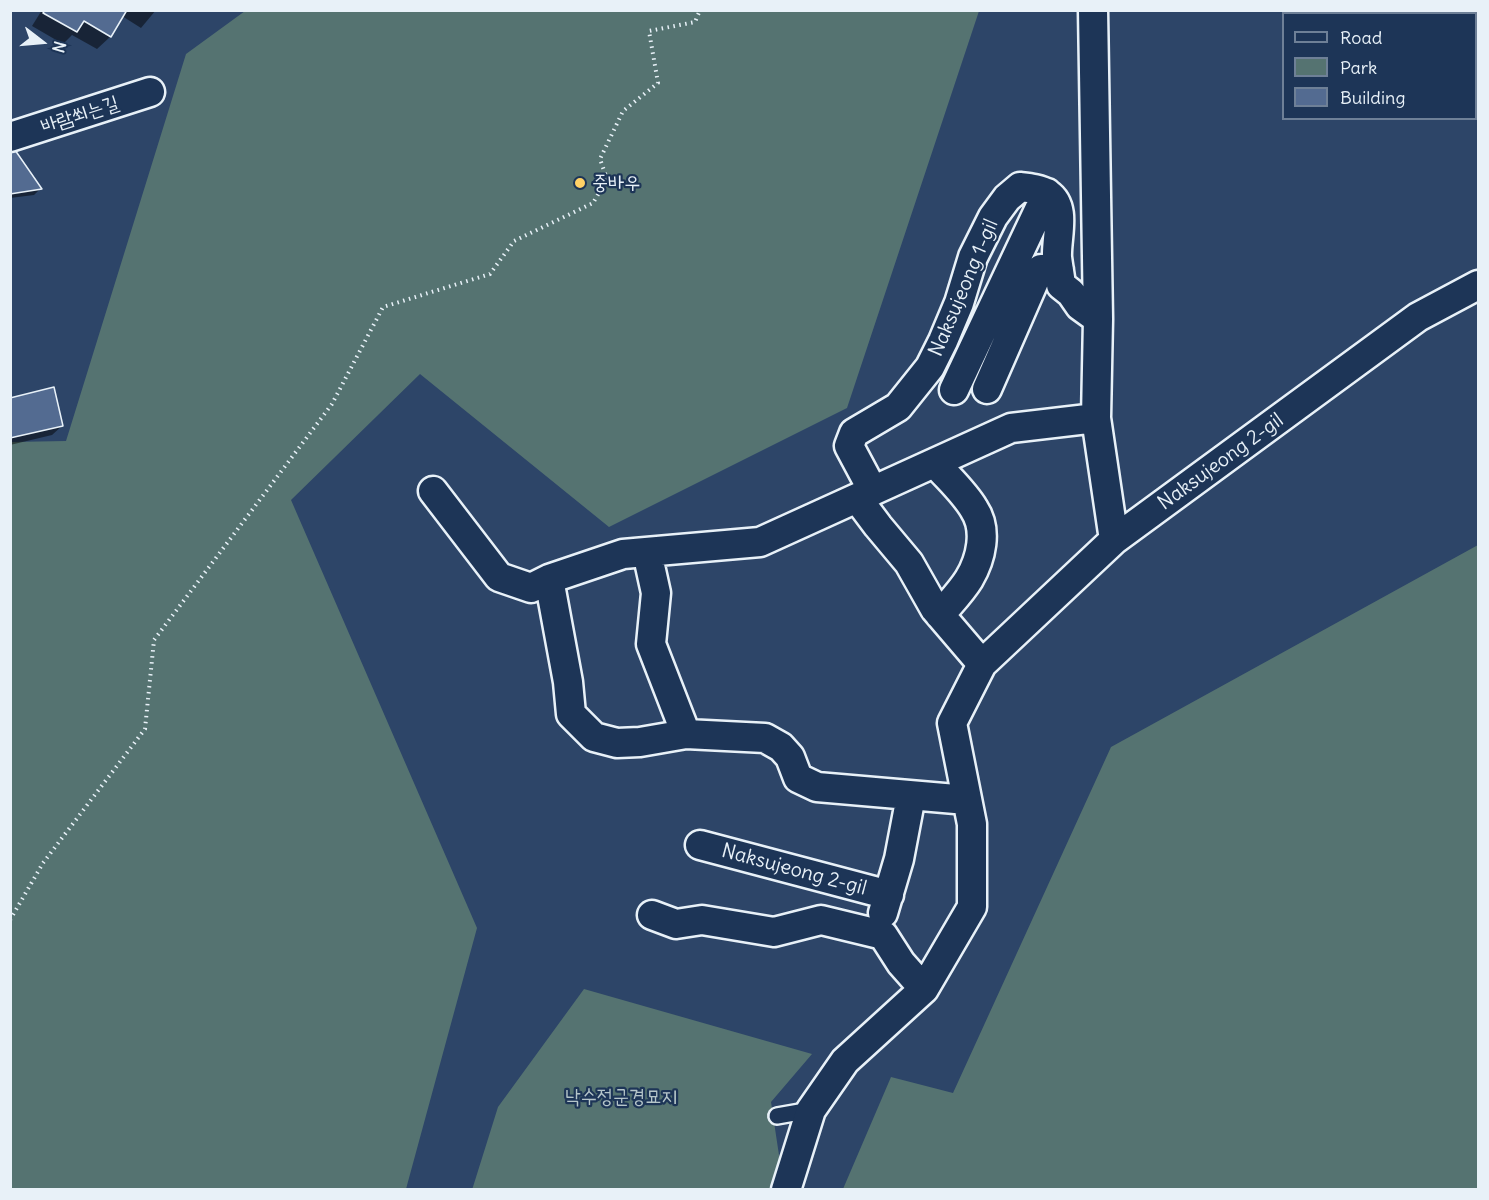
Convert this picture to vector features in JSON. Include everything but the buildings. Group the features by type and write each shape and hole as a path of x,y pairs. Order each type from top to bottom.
{"street":[{"path":"1093,10 1098,319 1096,418 1114,540"},
{"name":"바람쐬는길","path":"10,137 150,92"},
{"name":"Naksujeong 1-gil","path":"865,495 849,446 854,433 898,407 930,366 958,303 973,257 993,217 1007,198 1020,187 1047,193 954,390"},
{"path":"1047,193 1055,201 1058,210 1057,258 1061,285 1071,293 1080,306 1098,319"},
{"path":"987,389 1036,277 1041,269 1059,270"},
{"name":"Naksujeong 2-gil","path":"786,1190 811,1110 845,1061 924,989 972,907 972,824 952,723 982,664 1114,540 1418,316 1479,285"},
{"path":"433,491 499,577 531,588 549,579 623,554 760,542 1011,429 1096,418"},
{"path":"935,463 974,508 981,521 982,539 977,564 968,580 940,615"},
{"path":"865,495 878,526 909,562 935,609 982,664"},
{"path":"647,552 656,593 651,644 686,734"},
{"path":"549,579 568,682 571,714 594,737 617,743 640,742 686,734 765,738 781,747 790,757 798,778 817,787 967,800"},
{"name":"Naksujeong 2-gil","path":"652,915 676,924 702,920 774,932 821,920 877,934 899,859 911,796"},
{"name":"Naksujeong 2-gil","path":"700,845 889,894"},
{"path":"877,934 883,935 901,963 924,989"}],"lane":[{"path":"777,1116 811,1110"}],"path":[{"path":"10,920 43,863 145,729 154,640 332,404 383,307 490,274 514,241 593,202 607,179 600,159 623,111 658,83 649,31 695,22 700,10"}],"green space":[{"path":"245,11 979,11 847,408 609,527 420,374 291,500 477,928 406,1189 11,1189 11,442 66,441 186,54"},
{"path":"1478,545 1478,1189 843,1189 891,1077 953,1093 1111,747"},
{"name":"낙수정군경묘지","path":"584,989 812,1054 771,1102 782,1175 776,1189 472,1190 498,1107"}],"place":[{"name":"중바우","path":"580,183"}]}
